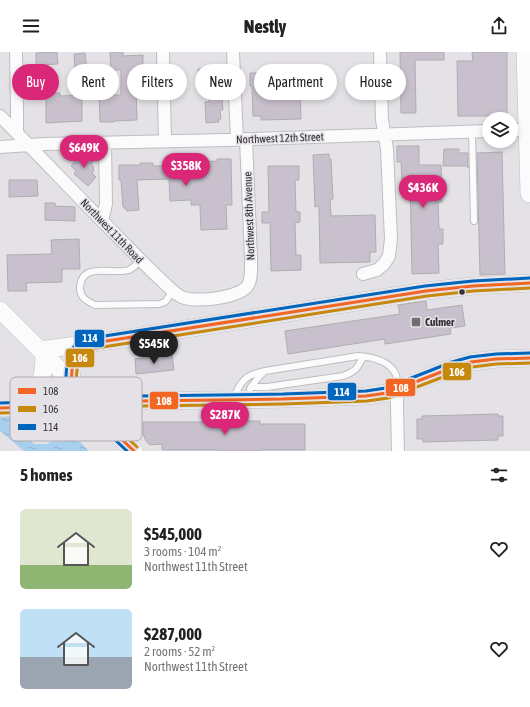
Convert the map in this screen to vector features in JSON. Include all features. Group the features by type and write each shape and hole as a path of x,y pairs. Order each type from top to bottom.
{"main road":[{"path":"526,52 520,130 530,193"}],"street":[{"path":"16,52 17,133"},
{"path":"162,52 165,141"},
{"name":"Northwest 8th Avenue","path":"234,52 251,258 251,276 248,285 244,290"},
{"path":"363,274 377,270 384,264 389,256 391,239 387,149 382,120 380,52"},
{"name":"Northwest 11th Road","path":"0,116 140,260 181,297 194,300 205,300 229,296 244,290"},
{"name":"Northwest 12th Street","path":"0,147 45,144 482,131"},
{"path":"102,221 106,204 105,143"},
{"path":"42,352 426,291 468,286 530,283"},
{"path":"0,310 67,377"},
{"path":"71,377 73,361 81,345"},
{"path":"41,377 43,371 42,352"},
{"path":"142,401 242,395 360,396 386,393 464,364 491,360 530,358"},
{"path":"397,389 398,451"},
{"path":"123,441 134,451"}],"lane":[{"path":"472,132 474,221"},
{"path":"140,260 127,271 94,271 86,273 80,285 80,292 87,301 95,305 159,304 165,302 173,291"},
{"path":"242,395 240,385 252,374 349,357 368,357 379,360 392,368 397,377 397,389"},
{"path":"242,395 267,387 350,374 358,367 363,357"},
{"path":"242,395 265,371"}],"water":[{"path":"0,407 10,416 10,439 0,431"},
{"path":"12,441 32,441 34,444 46,444 54,441 79,441 89,451 24,451"}],"building":[{"path":"57,52 58,64 36,64 36,53"},
{"path":"110,52 123,52 123,56 143,55 143,64 127,64 127,100 136,100 137,120 100,122 99,100 119,100 119,95 121,95 121,70 119,70 119,64 111,64"},
{"path":"400,52 444,52 444,60 415,60 416,113 401,113 401,100 406,100 406,64 400,64"},
{"path":"472,52 507,52 507,112 482,112 482,116 458,116 457,61 473,61"},
{"path":"85,53 86,64 75,64 74,54"},
{"path":"250,73 254,73 254,100 300,100 301,119 261,120 261,116 253,116 252,86 250,86"},
{"path":"60,93 60,96 67,96 67,100 82,100 82,121 46,123 46,100 59,100"},
{"path":"209,100 222,100 223,110 220,110 221,119 218,119 219,122 206,123 205,102 209,102"},
{"path":"397,146 419,146 419,165 441,165 442,202 438,202 439,229 443,229 443,244 438,244 439,273 412,274 410,180 402,180 401,162 397,162"},
{"path":"444,149 459,149 459,153 468,153 468,166 443,166"},
{"path":"502,152 505,274 480,275 477,153"},
{"path":"81,154 84,157 86,154 94,160 91,164 94,167 92,173 96,177 88,186 74,174 76,171 71,166"},
{"path":"329,154 329,159 331,159 333,199 330,199 331,216 375,215 376,252 370,252 370,262 320,263 319,206 315,207 313,155"},
{"path":"217,159 231,159 232,205 226,205 227,229 201,230 200,205 191,205 191,200 170,201 169,179 137,180 139,210 127,211 125,207 123,207 121,180 119,180 119,165 140,165 140,163 153,163 153,166 169,166 195,164 195,162 217,161"},
{"path":"268,166 299,166 299,180 295,180 296,212 300,212 300,222 295,223 296,255 301,255 301,270 271,271 270,223 262,223 262,212 269,212"},
{"path":"9,180 37,180 38,196 9,197"},
{"path":"45,203 55,203 55,206 75,207 75,221 45,220"},
{"path":"79,239 80,269 62,269 62,282 26,283 27,291 8,291 7,255 52,254 51,240"},
{"path":"426,301 427,310 462,305 465,326 450,328 451,334 385,344 385,339 288,354 285,331 400,314 398,305"},
{"path":"172,355 174,370 136,374 135,359"},
{"path":"498,414 498,416 503,416 503,436 498,436 498,440 423,442 423,439 417,439 417,419 422,419 422,416"},
{"path":"204,418 222,418 222,421 260,421 260,424 305,424 305,450 162,450 162,444 150,445 146,441 143,434 143,422 204,422"}],"transit line":[{"name":"114","path":"66,377 68,360 79,340 425,286 473,281 530,278"},
{"name":"108","path":"71,377 73,361 81,345 426,291 473,286 530,283"},
{"name":"106","path":"76,377 78,362 84,350 427,296 473,291 530,288"},
{"name":"114","path":"142,396 366,391 386,388 452,362 470,357 496,354 530,353"},
{"name":"108","path":"142,401 366,396 387,393 471,362 496,359 530,358"},
{"name":"106","path":"142,406 367,401 388,398 472,367 496,364 530,363"},
{"name":"114","path":"0,403 10,403"},
{"name":"108","path":"0,408 10,408"},
{"name":"106","path":"0,413 10,413"},
{"name":"114","path":"116,441 127,451"},
{"name":"108","path":"123,441 134,451"},
{"name":"106","path":"131,441 137,447"}],"place":[{"name":"Culmer","path":"416,322"}]}
